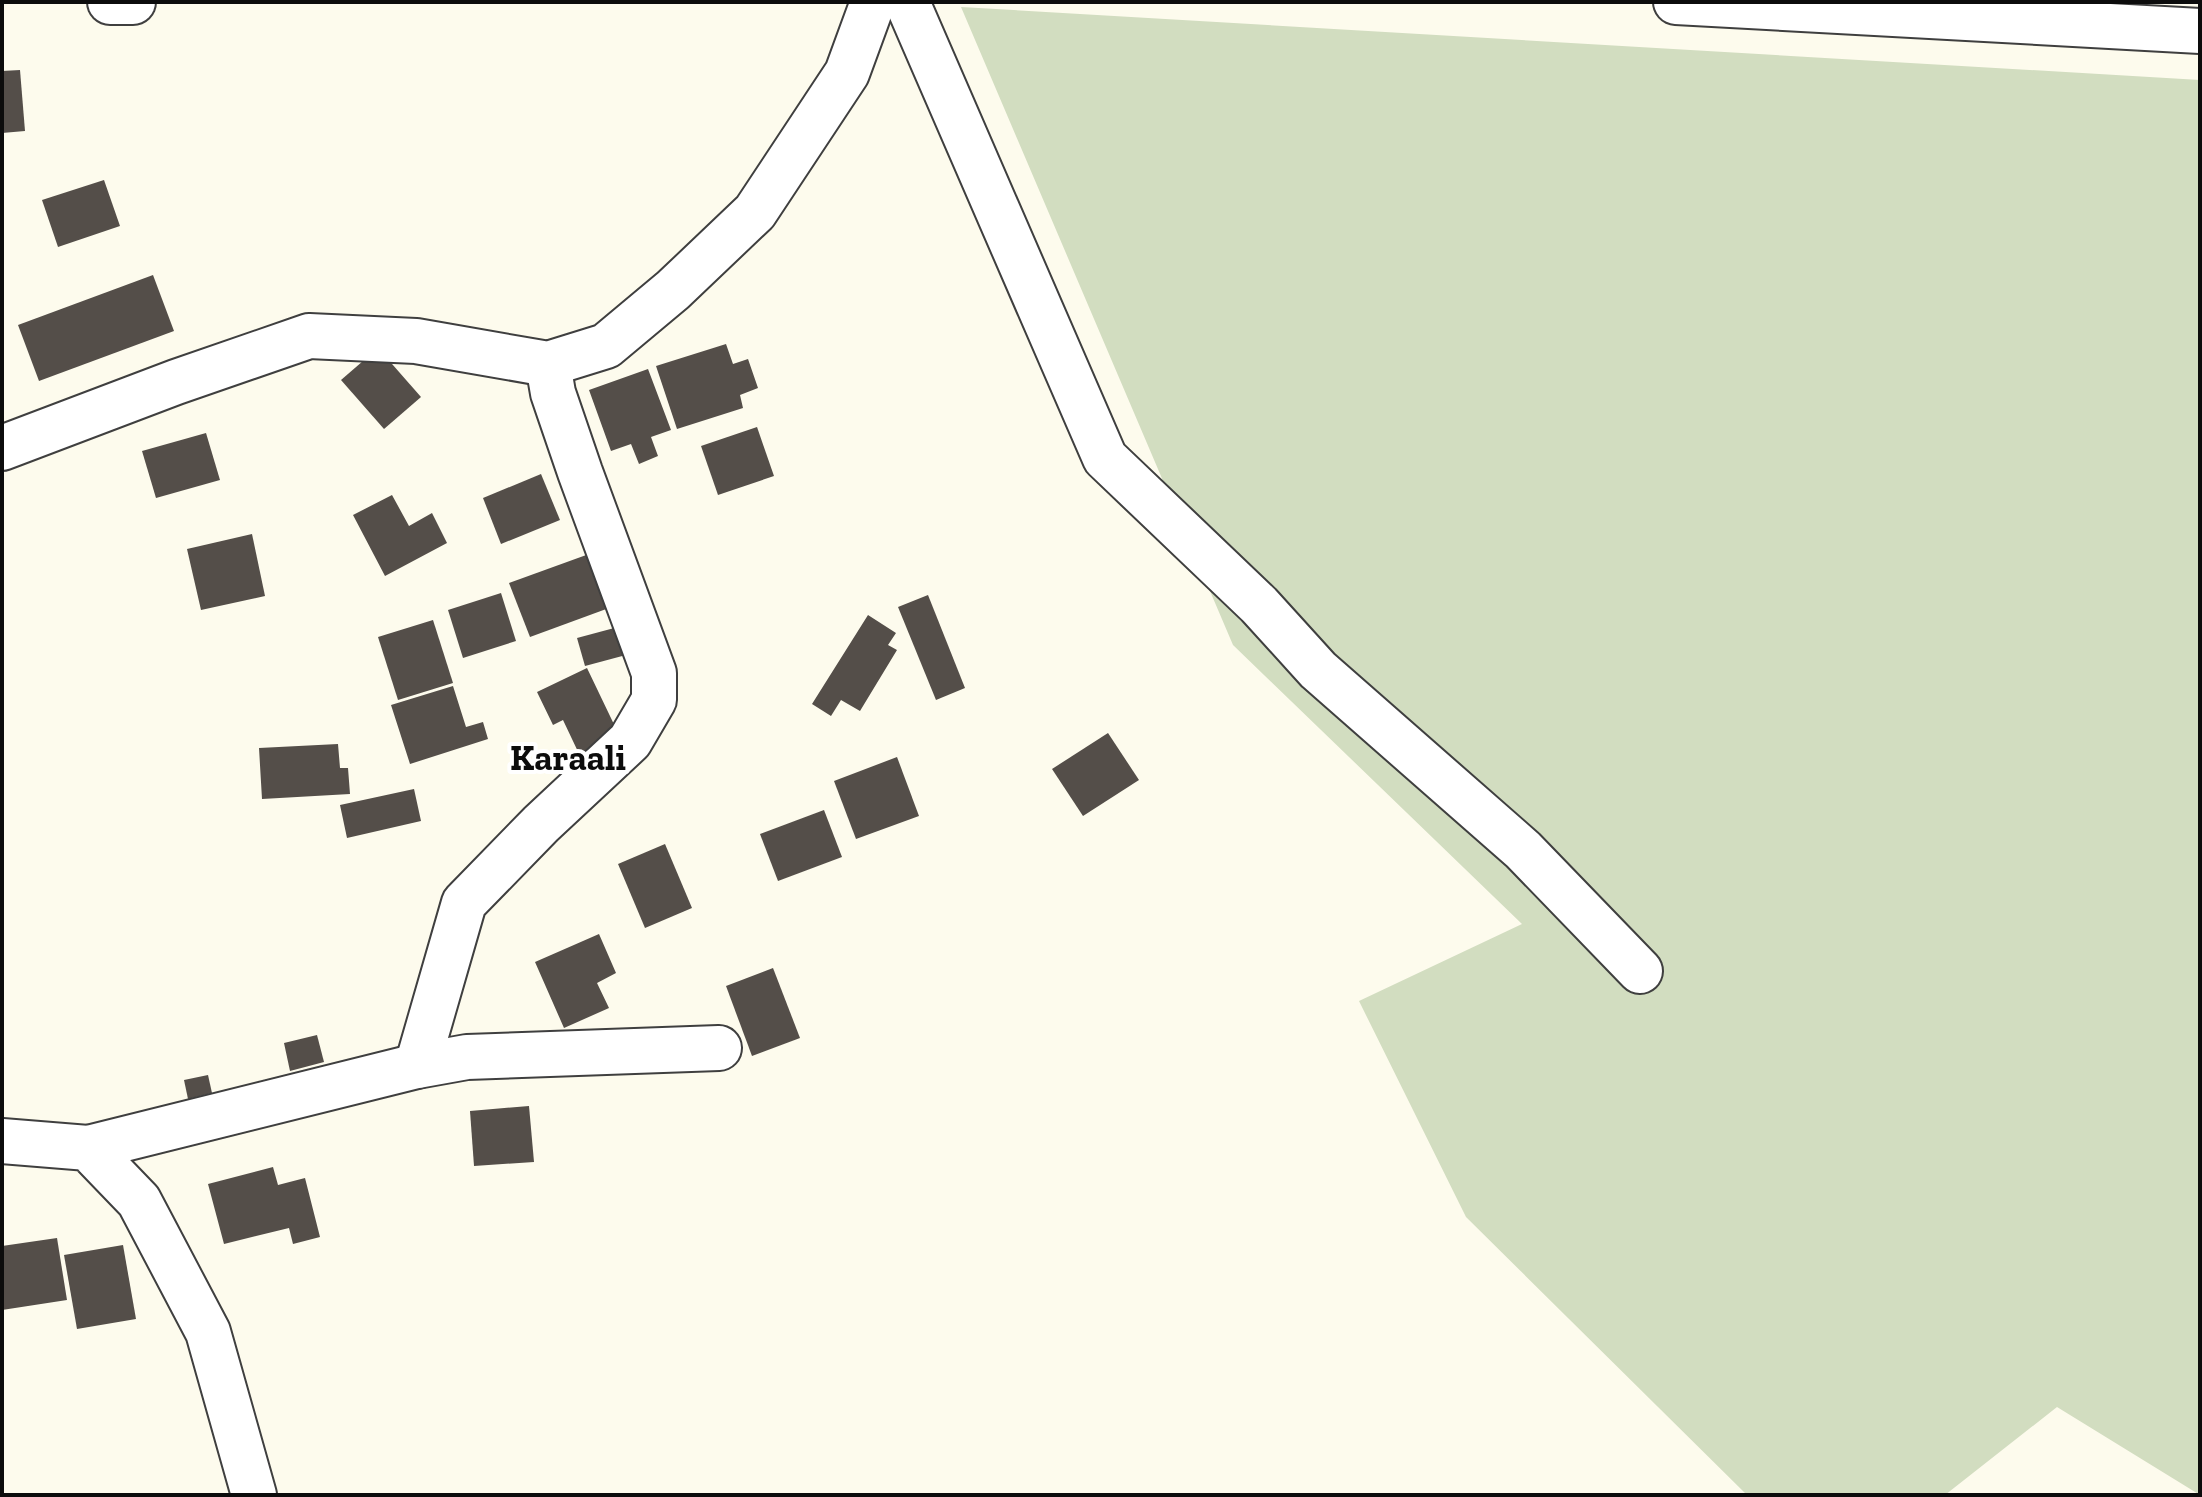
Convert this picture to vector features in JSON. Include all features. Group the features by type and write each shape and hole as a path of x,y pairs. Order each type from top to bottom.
{"street":[{"path":"110,2 133,2"},
{"path":"2,448 309,336 416,341 548,364 606,346 673,290 755,212 847,73 873,2"},
{"path":"907,2 1105,458 1259,605 1318,670 1523,850 1640,971"},
{"path":"1676,2 2200,31"},
{"path":"417,1066 464,903 541,824 630,741 654,700 654,673 580,472 553,393 548,364"},
{"path":"2,1141 88,1148 417,1066 467,1057 719,1048"},
{"path":"88,1148 139,1201 208,1332 254,1495"}],"green space":[{"path":"961,7 2200,80 2200,1495 2057,1407 1945,1495 1747,1495 1466,1217 1359,1001 1522,924 1233,645"}],"building":[{"path":"20,70 25,131 2,133 2,71"},
{"path":"104,180 120,226 58,247 42,200"},
{"path":"153,275 174,331 39,381 18,325"},
{"path":"726,344 733,364 748,359 758,388 740,395 743,408 677,429 656,366"},
{"path":"378,348 421,397 384,429 341,380"},
{"path":"648,369 671,430 651,437 658,456 639,464 631,444 611,451 589,390"},
{"path":"757,427 774,476 718,495 701,446"},
{"path":"206,433 220,480 156,498 142,451"},
{"path":"541,474 560,520 501,544 483,498"},
{"path":"392,495 409,526 432,513 447,543 385,576 353,515"},
{"path":"252,534 265,596 201,610 187,549"},
{"path":"589,554 609,608 530,637 509,583"},
{"path":"501,593 516,641 463,658 448,610"},
{"path":"928,595 965,688 936,700 898,607"},
{"path":"868,615 896,633 888,645 897,650 860,711 841,700 831,716 812,704"},
{"path":"433,620 453,683 398,700 378,637"},
{"path":"618,627 626,655 585,666 577,638"},
{"path":"587,668 621,739 581,758 563,720 553,725 537,692"},
{"path":"453,686 466,727 483,722 488,739 410,764 391,705"},
{"path":"1108,733 1139,780 1083,816 1052,769"},
{"path":"338,744 340,768 348,768 350,794 262,799 259,748"},
{"path":"897,757 919,816 856,839 834,781"},
{"path":"414,789 421,821 347,838 340,805"},
{"path":"824,810 842,857 778,881 760,834"},
{"path":"665,844 692,908 645,928 618,864"},
{"path":"599,934 616,973 597,983 609,1008 564,1028 535,962"},
{"path":"773,968 800,1038 752,1056 726,986"},
{"path":"317,1035 324,1062 290,1071 284,1043"},
{"path":"208,1075 212,1093 188,1099 184,1080"},
{"path":"529,1106 534,1162 474,1166 470,1111"},
{"path":"273,1167 278,1185 305,1178 320,1237 293,1244 289,1228 224,1244 208,1184"},
{"path":"57,1238 67,1300 2,1310 2,1246"},
{"path":"123,1245 136,1319 77,1329 64,1255"}],"district":[{"name":"Karaali","path":"568,757"}]}
